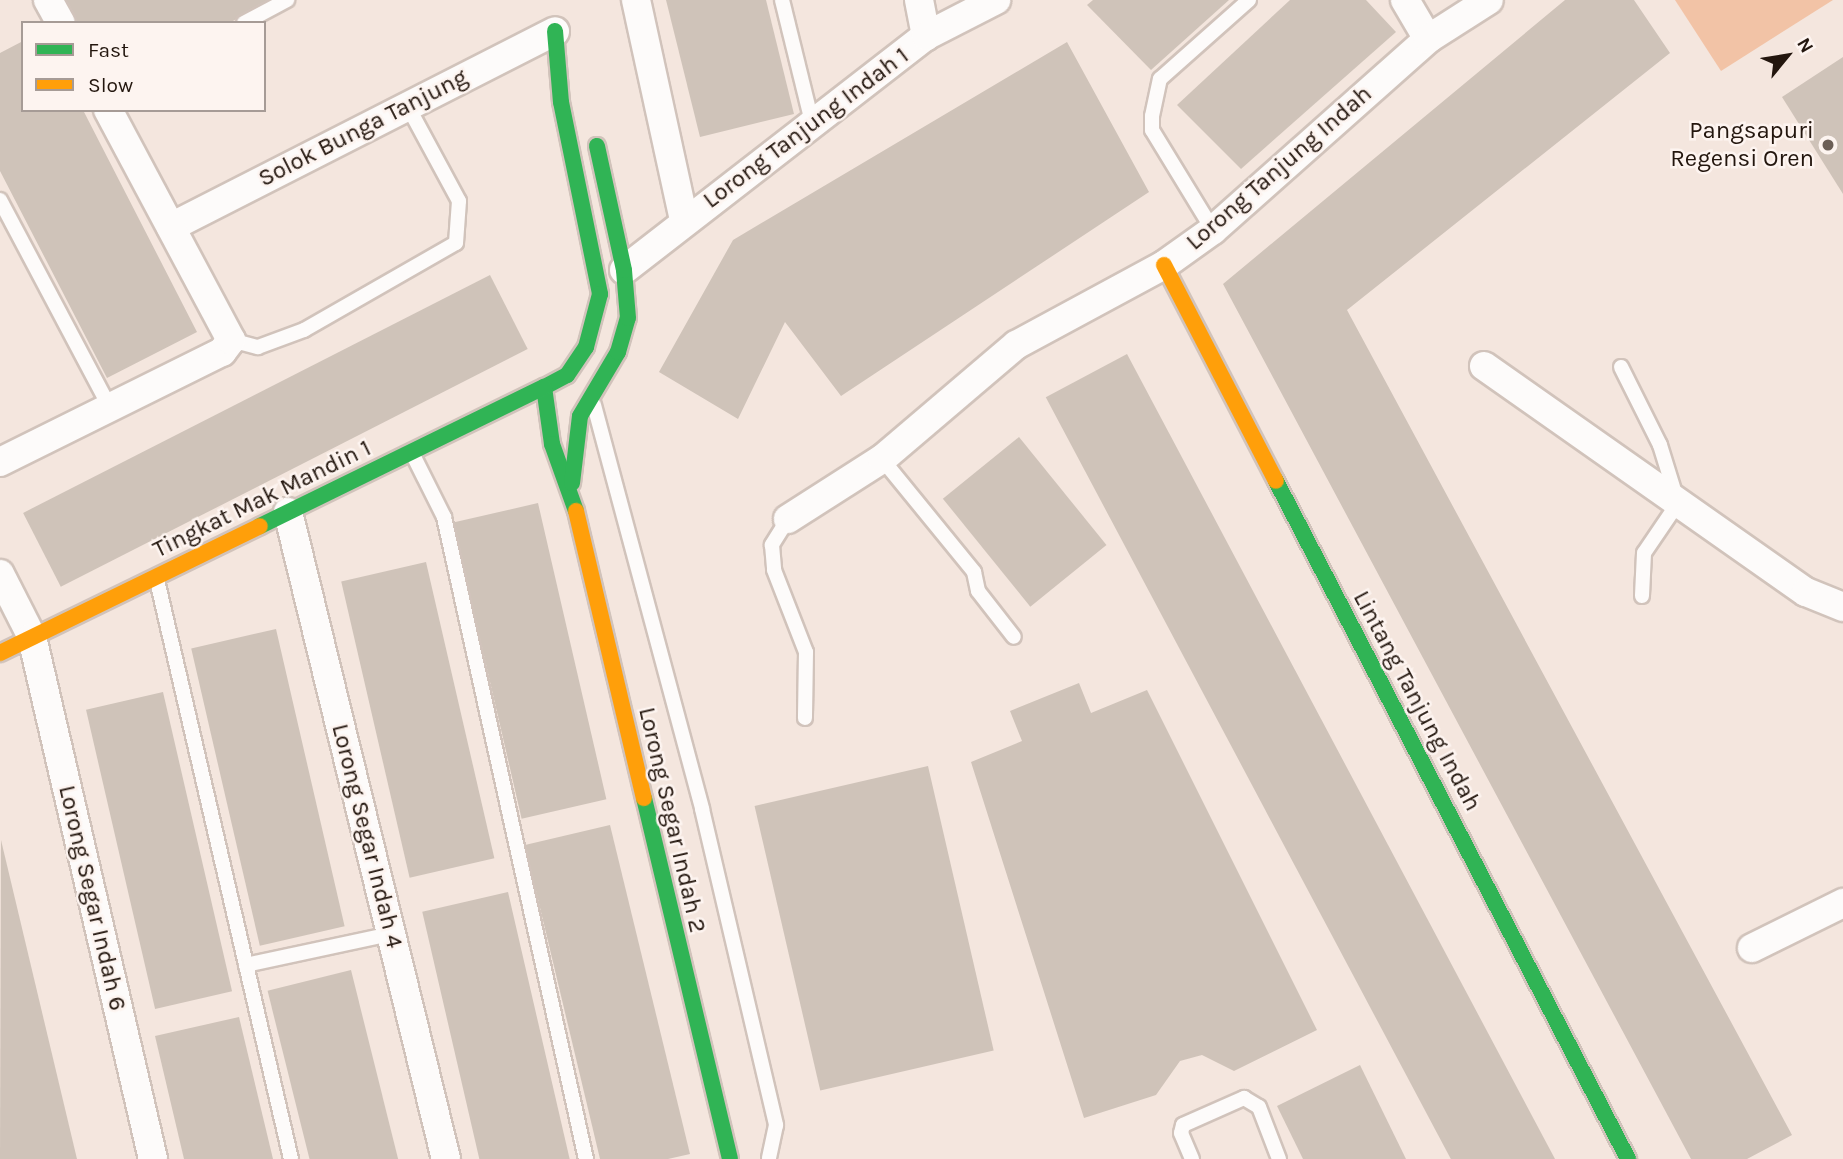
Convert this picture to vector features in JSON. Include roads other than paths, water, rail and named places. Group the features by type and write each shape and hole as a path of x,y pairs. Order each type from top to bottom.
{"street":[{"path":"48,0 60,21"},
{"path":"636,0 684,220"},
{"path":"919,0 926,36"},
{"name":"Lorong Tanjung Indah 1","path":"624,270 684,220 813,126 926,36 996,0"},
{"path":"1405,0 1428,39"},
{"name":"Lorong Tanjung Indah","path":"788,519 882,460 1017,345 1164,265 1213,230 1428,39 1489,0"},
{"path":"553,21 576,79"},
{"name":"Solok Bunga Tanjung","path":"171,227 407,105 553,21"},
{"name":"Tingkat Mak Mandin 1","path":"0,653 567,375 586,347 600,294 561,102 553,21"},
{"path":"0,462 222,352 231,340 109,112"},
{"path":"571,492 580,416 618,352 628,318 624,270 593,130"},
{"name":"Lintang Tanjung Indah","path":"1164,265 1628,1159"},
{"path":"1484,366 1806,592 1843,607"},
{"path":"544,387 552,444 571,492"},
{"name":"Lorong Segar Indah 2","path":"571,492 730,1159"},
{"name":"Lorong Segar Indah 4","path":"288,512 446,1159"},
{"name":"Lorong Segar Indah 6","path":"0,574 32,638 153,1159"},
{"path":"1752,948 1843,903"}],"lane":[{"path":"248,21 287,0"},
{"path":"782,0 813,126"},
{"path":"1213,230 1152,130 1153,116 1160,79 1249,0"},
{"path":"231,340 258,347 304,330 457,243 459,201 407,105"},
{"path":"0,200 110,408"},
{"path":"1621,367 1660,444 1678,503 1644,554 1643,596"},
{"path":"591,394 702,809 776,1125 771,1159"},
{"path":"411,452 444,517 586,1159"},
{"path":"882,460 974,572 978,591 1014,637"},
{"path":"788,519 772,545 774,570 806,652 805,718"},
{"path":"156,575 291,1159"},
{"path":"246,965 391,934"},
{"path":"1192,1159 1181,1133 1183,1125 1244,1098 1259,1107 1279,1159"}],"place":[{"name":"Pangsapuri Regensi Oren","path":"1828,145"}]}
